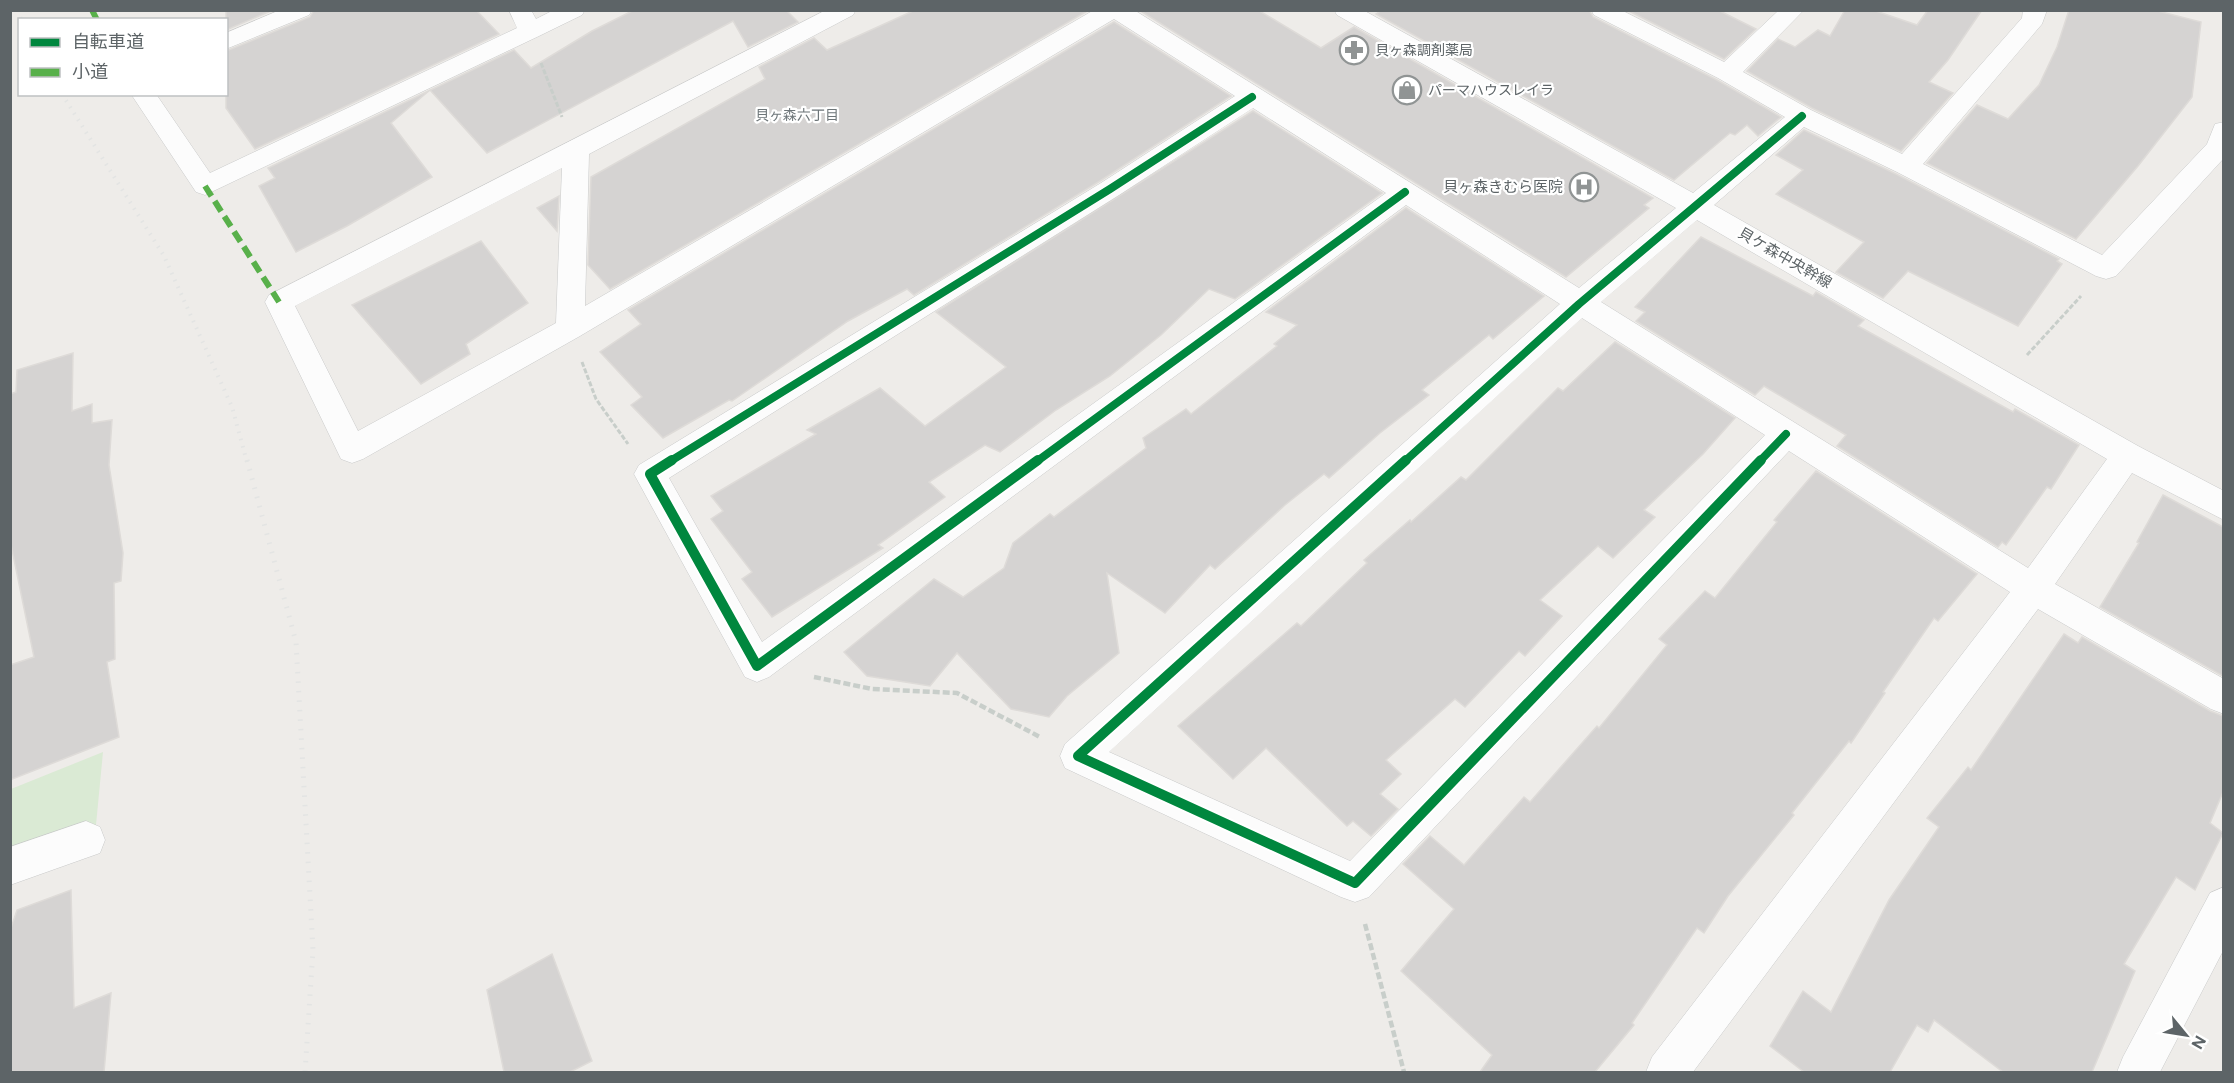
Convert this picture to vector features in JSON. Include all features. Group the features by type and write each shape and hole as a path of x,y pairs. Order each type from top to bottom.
{"street":[{"path":"228,41 300,10"},
{"path":"144,96 205,186 525,21 574,10"},
{"path":"845,10 279,302 352,450 570,328 1114,10 2033,589 2223,698"},
{"name":"貝ケ森中央幹線","path":"1345,10 1694,206 2127,455 2223,507"},
{"path":"1602,10 1727,73 1802,116 1906,166 2106,269 2219,147 2223,130"},
{"path":"1727,73 1793,10"},
{"path":"1906,166 2034,20 2035,10"},
{"path":"1252,97 1110,189 650,474 757,666 1405,192"},
{"path":"1786,434 1355,883 1078,756 1580,304 1802,116"},
{"path":"570,328 576,150"},
{"path":"1667,1072 2033,589 2127,455"},
{"path":"10,866 86,840"},
{"path":"2138,1072 2223,907"}],"path":[{"path":"525,21 549,87 576,150"},
{"path":"2023,359 2106,269"},
{"path":"570,328 596,399 650,474"},
{"path":"757,666 872,689 957,693 1078,756"},
{"path":"1355,883 1404,1072"}],"green space":[{"path":"103,752 96,825 11,855 11,789"}],"building":[{"path":"226,10 273,10 228,29 228,18 226,18"},
{"path":"314,10 476,10 499,34 255,149 226,108 228,50 310,17"},
{"path":"634,10 786,10 798,22 748,47 733,21 487,153 430,90 514,50 531,68 592,31"},
{"path":"915,10 1089,10 610,289 588,265 591,177 765,79 759,67 814,38 827,50"},
{"path":"1139,10 1258,10 1321,48 1354,27 1653,198 1644,205 1649,208 1566,277"},
{"path":"1382,10 1589,10 1593,17 1717,80 1781,117 1758,136 1747,125 1735,135 1730,133 1674,180 1376,14"},
{"path":"1627,10 1718,10 1756,29 1724,59"},
{"path":"1845,10 1873,10 1917,25 1928,10 1982,10 1948,60 1929,82 1953,93 1901,151 1812,108 1747,71 1778,39 1795,47 1818,30 1830,36"},
{"path":"2069,10 2154,10 2201,22 2192,97 2138,166 2076,239 1927,163 1977,105 2008,119 2039,85 2057,47"},
{"path":"1114,22 1231,96 1100,181 914,295 907,289 848,321 732,401 729,400 663,438 631,405 642,397 600,352 641,324 628,310"},
{"path":"429,91 391,123 432,177 347,226 296,252 259,186 275,178 268,168"},
{"path":"1253,111 1382,193 1235,299 1209,289 1161,335 1110,376 1056,410 1000,452 985,445 929,482 945,497 878,545 883,548 772,617 742,579 752,572 711,519 723,511 711,496 816,434 807,430 880,388 925,426 1006,367 936,312"},
{"path":"1804,130 1896,174 2059,259 2057,261 2062,264 2018,326 1908,271 1883,298 1836,272 1864,242 1776,194 1803,170 1776,155"},
{"path":"559,196 557,231 537,208"},
{"path":"1406,208 1544,296 1493,339 1489,335 1422,390 1429,395 1380,433 1329,478 1324,474 1285,505 1215,569 1210,565 1165,613 1107,573 1119,653 1067,696 1049,717 1011,709 957,653 930,686 867,676 844,652 934,579 963,597 1004,568 1013,543 1050,514 1054,517 1146,448 1143,438 1186,409 1191,414 1277,346 1274,344 1297,325 1266,312"},
{"path":"1701,237 1813,296 1816,292 1864,320 1858,326 2013,412 2015,409 2079,445 2051,489 2047,487 2006,545 2002,542 1998,547 1837,446 1846,435 1764,386 1755,395 1636,321 1645,312 1635,307"},
{"path":"481,241 528,303 466,344 470,354 421,384 352,305"},
{"path":"1615,342 1735,418 1703,454 1644,510 1655,517 1613,558 1598,546 1540,600 1562,616 1525,656 1519,651 1465,707 1455,699 1386,760 1401,774 1380,794 1398,809 1371,836 1353,821 1347,826 1266,748 1233,779 1178,726 1297,623 1301,626 1367,563 1364,560 1461,477 1466,480 1558,388 1563,391"},
{"path":"73,353 72,411 92,404 92,423 112,420 109,465 123,553 121,581 114,583 115,659 107,662 119,737 10,780 10,665 34,657 10,540 10,394 16,392 17,370"},
{"path":"1816,471 1977,574 1938,621 1934,618 1851,743 1849,741 1792,813 1794,815 1728,896 1704,933 1697,928 1632,1023 1634,1025 1595,1072 1480,1072 1492,1055 1401,971 1454,909 1403,864 1430,836 1464,865 1524,797 1530,802 1597,726 1599,728 1667,645 1659,639 1705,591 1715,598 1777,522 1774,520"},
{"path":"2163,495 2223,527 2223,676 2100,607 2139,543 2137,542"},
{"path":"2064,634 2078,643 2082,637 2210,711 2223,716 2223,792 2210,823 2223,833 2195,890 2176,877 2124,964 2135,971 2092,1072 2003,1072 1934,1020 1928,1032 1917,1025 1890,1072 1804,1072 1770,1046 1803,991 1831,1012 1889,900 1939,827 1927,818 1968,767 1971,770"},
{"path":"71,890 74,1008 111,993 104,1072 10,1072 10,931 17,910"},
{"path":"552,954 592,1061 570,1072 504,1072 487,990"}],"railway":[{"path":"18,10 20,18"},
{"path":"63,96 164,256 232,407 247,462"},
{"path":"247,460 296,642 313,950 305,1072"}],"marked path":[{"path":"92,10 96,18"},
{"path":"205,186 279,302"}],"cycle path":[{"path":"1252,97 1110,189 650,474 757,666 1405,192"},
{"path":"1786,434 1355,883 1078,756 1579,304 1802,116"}],"place":[{"name":"貝ヶ森調剤薬局","path":"1354,50"},
{"name":"パーマハウスレイラ","path":"1407,90"},
{"name":"貝ヶ森きむら医院","path":"1584,187"}],"district":[{"name":"貝ヶ森六丁目","path":"797,115"}]}
